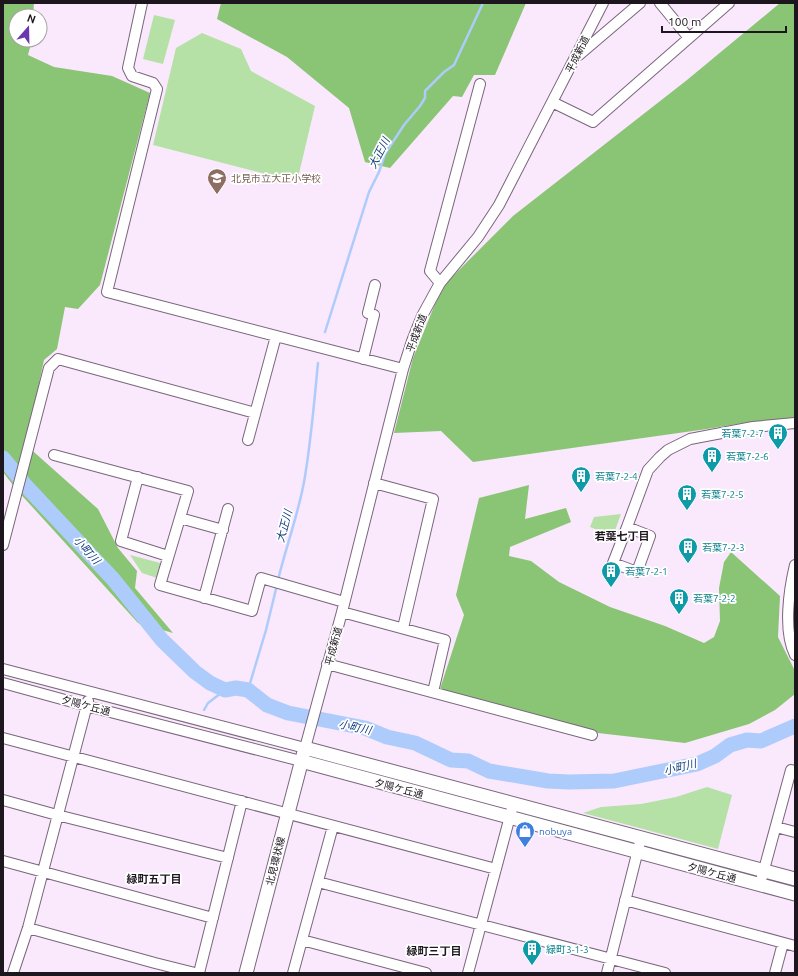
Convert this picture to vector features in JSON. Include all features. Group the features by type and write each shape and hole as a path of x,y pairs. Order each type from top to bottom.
{"main road":[{"name":"夕陽ケ丘通","path":"303,755 513,805 795,879"},
{"name":"夕陽ケ丘通","path":"303,755 510,817 795,894"},
{"name":"北見環状線","path":"246,973 303,755"}],"street":[{"path":"142,3 128,68 132,76 153,83 157,89 107,292 403,369"},
{"name":"平成新道","path":"303,755 342,612 403,369 412,341 422,316 440,283 478,237 499,205 603,3"},
{"path":"575,58 640,3"},
{"path":"660,3 689,38"},
{"path":"552,102 593,122 729,3"},
{"path":"440,283 430,271 480,84"},
{"path":"363,359 374,314 368,313 375,285"},
{"path":"248,440 276,336"},
{"path":"3,545 7,511 16,494 25,464 49,368 58,360 255,413"},
{"path":"627,527 650,536 636,572 613,564 648,470 660,457 668,450 690,439 753,427 795,423"},
{"path":"54,455 188,491 160,585 252,611 261,578 344,602"},
{"path":"138,477 121,541 168,556"},
{"path":"374,484 433,499 403,628"},
{"path":"204,598 228,509"},
{"path":"180,518 223,530"},
{"path":"795,565 791,584 788,634 795,655"},
{"path":"342,612 445,640 433,692"},
{"path":"327,664 592,735"},
{"name":"夕陽ケ丘通","path":"3,669 303,755"},
{"name":"夕陽ケ丘通","path":"3,683 87,706 303,755"},
{"path":"13,973 28,928 90,693"},
{"path":"3,738 496,869"},
{"path":"760,885 791,770 795,771"},
{"path":"3,800 228,858"},
{"path":"199,973 242,801"},
{"path":"468,973 513,805"},
{"path":"293,973 333,826"},
{"path":"776,827 795,832"},
{"path":"607,973 641,838"},
{"path":"3,861 213,918"},
{"path":"318,882 665,973"},
{"path":"625,900 795,946"},
{"path":"28,928 154,968 196,973"},
{"path":"302,940 426,973"},
{"path":"775,973 783,943"}],"green space":[{"path":"3,3 34,3 34,8 8,8 8,48 30,48 28,55 54,67 112,76 150,93 100,285 78,309 65,307 57,349 44,360 26,445 98,509 118,548 137,571 135,588 173,633 138,623 16,489 3,472"},
{"path":"221,3 526,3 495,75 474,75 462,97 453,96 390,168 365,162 349,108 287,57 217,19"},
{"path":"780,3 795,3 795,419 749,422 473,462 441,431 394,433 413,358 442,287 513,216 687,80"},
{"path":"154,15 175,20 163,64 143,59"},
{"path":"202,33 241,49 251,71 315,106 297,182 153,145 176,48"},
{"path":"529,485 525,519 566,508 571,522 510,547 509,556 531,561 559,582 610,607 665,626 704,643 714,637 720,621 719,588 724,562 731,552 780,596 778,637 795,671 795,694 775,710 749,724 685,743 598,733 440,689 464,615 456,595 479,498"},
{"path":"621,514 613,536 590,527 594,517"},
{"path":"130,555 164,564 160,579 142,573"},
{"path":"707,787 732,795 718,849 583,813 601,807 641,804 676,797"}],"waterway":[{"name":"大正川","path":"325,332 369,192 379,172 385,154 404,125 420,106 425,98 425,91 444,72 454,65 483,3"},
{"name":"大正川","path":"278,580 299,507 304,482 318,363"},
{"name":"小町川","path":"3,458 25,485 113,579 162,640 195,672 210,683 225,690 236,688 248,690 267,705 288,713 365,728 387,737 415,743 451,760 468,761 489,771 548,781 569,782 614,781 697,764 715,756 730,745 747,740 761,741 795,726"},
{"name":"大正川","path":"248,690 266,630 277,585"},
{"path":"204,710 208,703 225,690"}],"place":[{"name":"北見市立大正小学校","path":"217,195"},
{"name":"若葉7-2-7","path":"778,450"},
{"name":"若葉7-2-6","path":"712,473"},
{"name":"若葉7-2-4","path":"581,493"},
{"name":"若葉7-2-5","path":"687,511"},
{"name":"若葉7-2-3","path":"688,564"},
{"name":"若葉7-2-1","path":"611,588"},
{"name":"若葉7-2-2","path":"679,615"},
{"name":"nobuya","path":"525,848"},
{"name":"緑町3-1-3","path":"532,966"}],"district":[{"name":"若葉七丁目","path":"622,536"},
{"name":"緑町五丁目","path":"154,879"},
{"name":"緑町三丁目","path":"434,951"}]}
